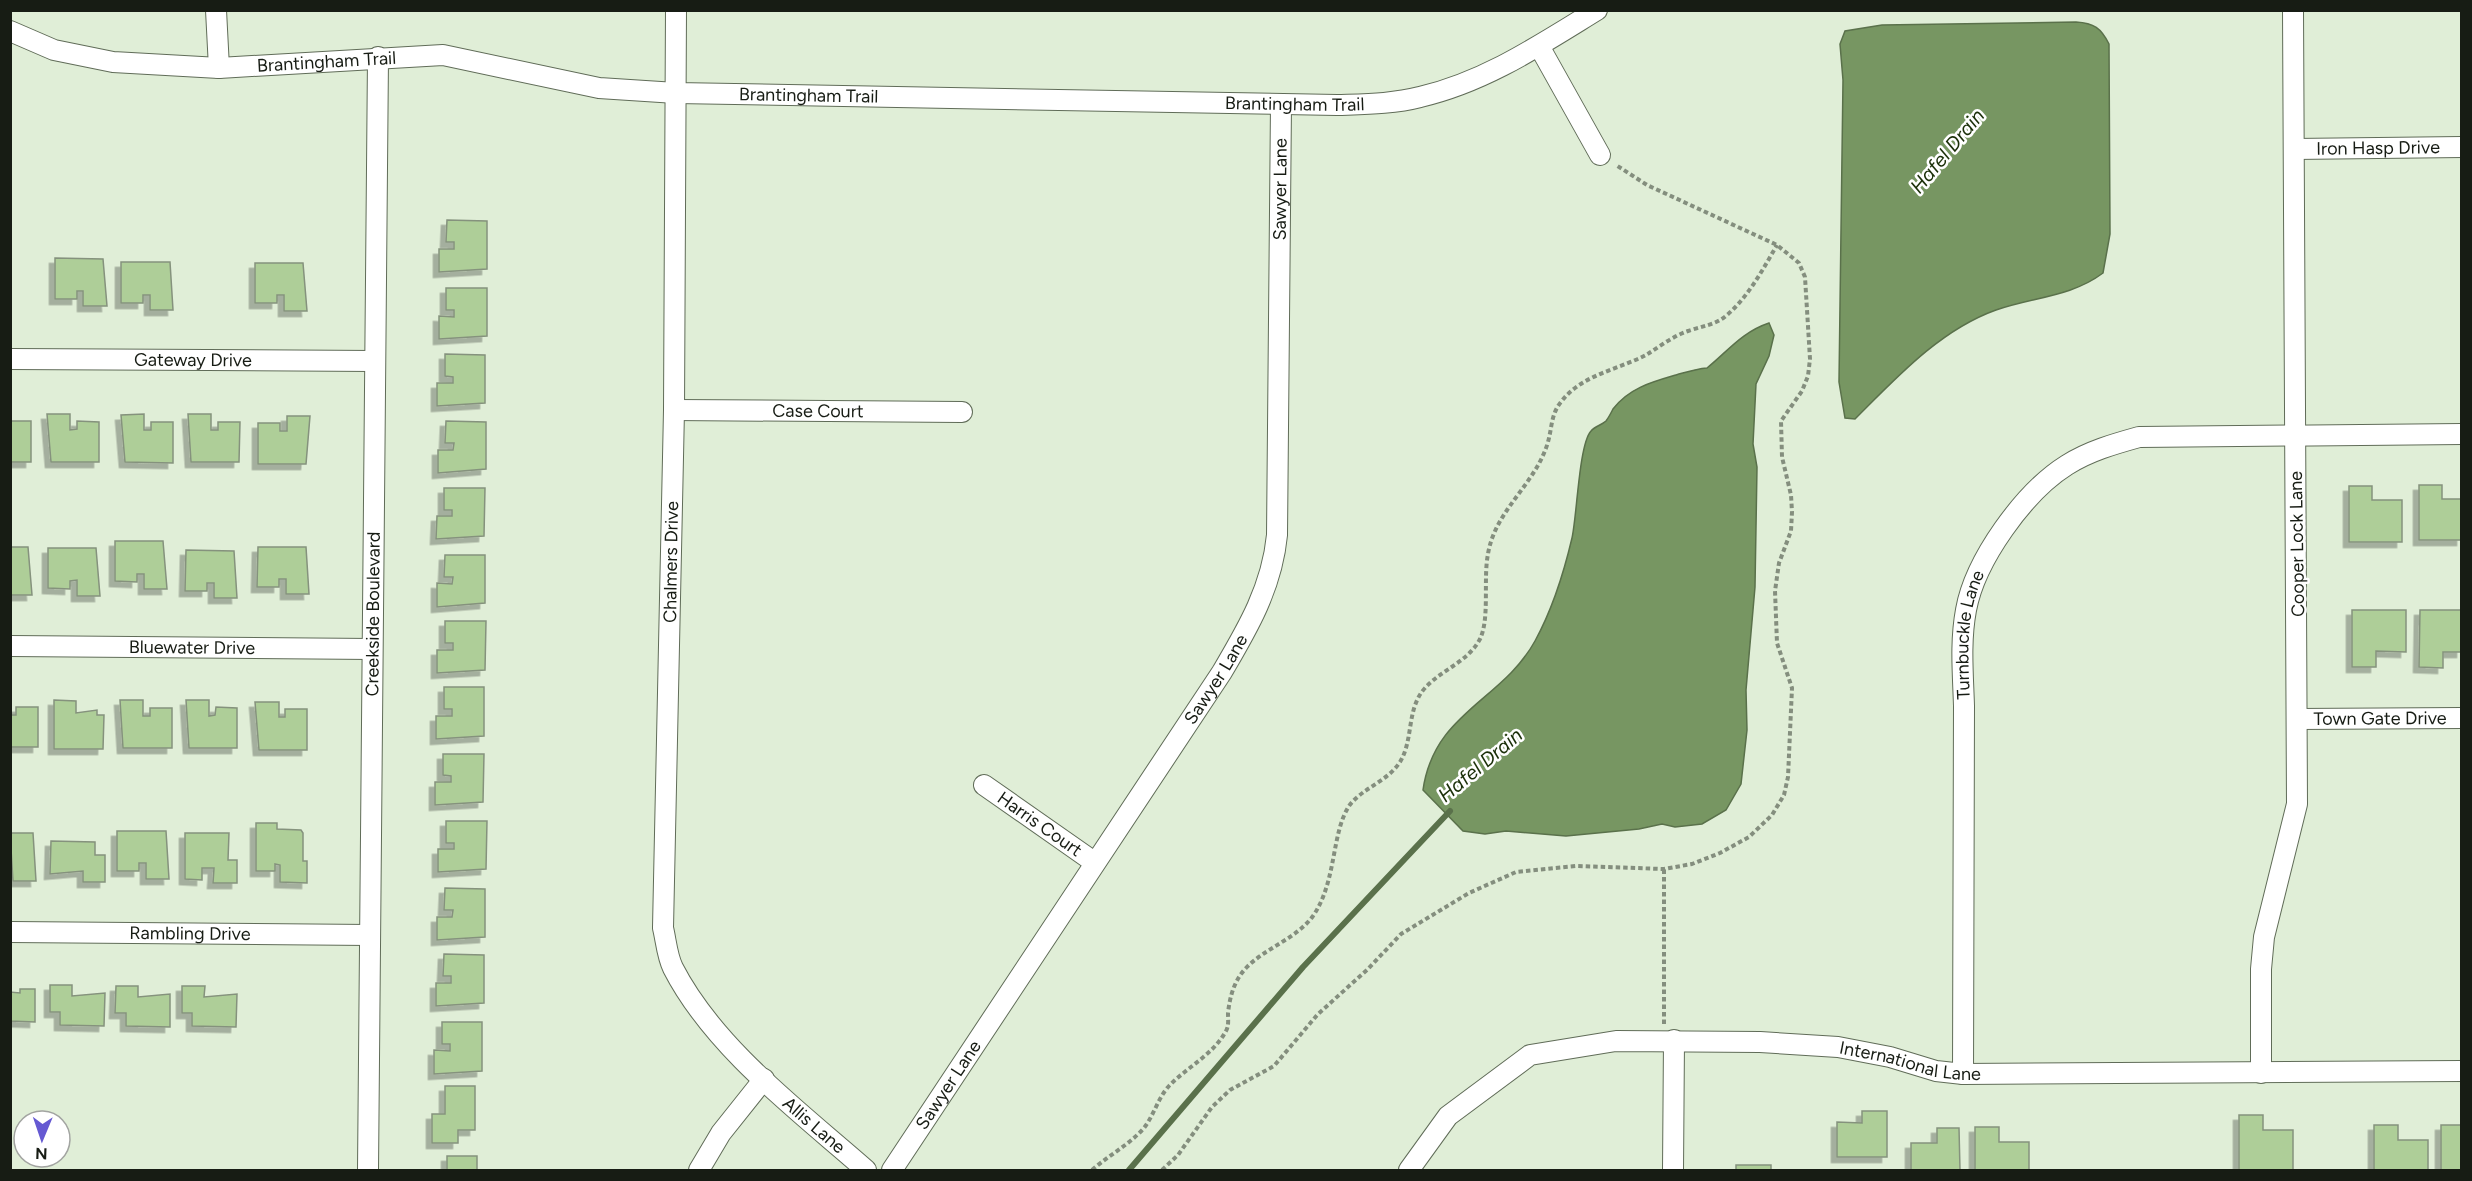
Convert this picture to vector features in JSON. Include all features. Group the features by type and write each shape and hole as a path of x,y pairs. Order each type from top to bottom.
{"street":[{"path":"216,10 219,68"},
{"name":"Chalmers Drive","path":"676,10 674,410 663,928 671,966 704,1019 764,1079"},
{"name":"Brantingham Trail","path":"10,31 54,50 113,62 219,68 443,55 599,88 676,93 1359,104 1419,98 1489,73 1597,10"},
{"name":"Cooper Lock Lane","path":"2261,1073 2261,969 2264,937 2298,804 2293,10"},
{"path":"1539,45 1600,155"},
{"name":"Creekside Boulevard","path":"368,1170 378,57"},
{"name":"Sawyer Lane","path":"892,1170 1248,628 1274,563 1277,535 1281,104"},
{"name":"Iron Hasp Drive","path":"2295,149 2462,147"},
{"name":"Gateway Drive","path":"10,359 375,361"},
{"name":"Case Court","path":"674,410 962,412"},
{"name":"Turnbuckle Lane","path":"1963,1074 1964,706 1961,646 1966,608 1979,569 2008,524 2034,493 2066,465 2095,450 2139,436 2462,434"},
{"name":"Bluewater Drive","path":"10,646 372,649"},
{"name":"Town Gate Drive","path":"2298,719 2462,718"},
{"name":"Harris Court","path":"984,785 1094,862"},
{"name":"Rambling Drive","path":"10,932 370,935"},
{"path":"1669,1040 1673,1170"},
{"name":"International Lane","path":"1410,1170 1448,1116 1530,1055 1616,1041 1760,1042 1838,1047 1890,1057 1936,1071 1963,1074 2462,1071"},
{"path":"699,1170 721,1133 764,1079"},
{"name":"Allis Lane","path":"764,1079 866,1170"}],"path":[{"path":"1161,1170 1178,1155 1212,1107 1230,1090 1274,1066 1318,1014 1367,970 1401,934 1469,893 1516,872 1576,866 1664,869 1692,864 1720,854 1749,837 1772,815 1784,795 1788,777 1792,688 1777,643 1774,624 1779,563 1791,531 1792,512 1780,442 1781,421 1802,391 1808,376 1810,359 1804,277 1799,262 1777,245 1647,185 1600,155"},
{"path":"1092,1170 1139,1133 1154,1114 1167,1088 1214,1046 1228,1029 1232,990 1247,967 1312,918 1326,893 1344,815 1351,803 1387,777 1400,762 1407,746 1416,702 1425,688 1468,654 1479,640 1484,627 1488,555 1492,537 1499,521 1539,462 1548,442 1552,419 1559,403 1584,381 1628,364 1686,331 1716,322 1728,314 1746,295 1777,245"},
{"path":"1664,869 1669,1040"}],"water":[{"path":"2076,22 2096,27 2109,44 2110,234 2103,273 2065,292 1996,310 1956,330 1920,357 1855,419 1845,418 1839,382 1843,80 1840,44 1845,31 1882,25"},
{"path":"1769,323 1774,335 1769,356 1756,384 1753,444 1757,467 1755,587 1746,690 1747,730 1741,784 1726,810 1702,824 1675,827 1662,824 1639,829 1566,836 1506,831 1485,834 1463,831 1423,790 1430,764 1440,742 1455,724 1505,679 1521,661 1535,641 1547,617 1569,551 1584,450 1591,431 1606,421 1619,402 1634,391 1658,380 1707,368 1751,331"}],"building":[{"path":"447,220 487,221 487,269 439,272 439,249 454,249 454,242 446,242"},
{"path":"55,258 103,259 107,306 83,306 83,291 77,291 77,299 55,299"},
{"path":"121,262 170,262 173,310 150,310 150,295 143,295 143,303 121,303"},
{"path":"255,263 303,263 307,311 284,311 284,295 277,295 277,303 255,303"},
{"path":"446,288 487,288 487,336 439,339 439,316 454,317 454,310 446,310"},
{"path":"445,354 485,355 485,403 437,406 437,383 453,383 453,377 445,376"},
{"path":"47,414 70,414 70,430 77,429 77,421 99,422 99,462 51,462"},
{"path":"144,414 144,430 151,430 151,422 173,422 173,463 125,462 121,415"},
{"path":"188,414 211,414 211,430 218,430 218,422 240,422 239,462 191,462"},
{"path":"287,416 310,416 306,464 258,464 258,423 280,423 280,431 287,431"},
{"path":"10,421 31,421 31,462 10,462"},
{"path":"446,421 486,422 486,469 438,473 438,450 453,450 454,443 445,443"},
{"path":"2419,485 2442,485 2442,499 2462,499 2462,540 2419,540"},
{"path":"2349,486 2372,486 2372,500 2402,500 2402,542 2349,542"},
{"path":"444,488 485,488 484,536 436,539 437,516 452,516 452,510 444,510"},
{"path":"115,541 163,541 167,589 144,589 144,574 137,574 137,582 115,581"},
{"path":"10,547 28,547 32,595 10,595"},
{"path":"258,547 306,547 309,594 286,594 286,579 279,579 279,587 257,587"},
{"path":"48,548 96,548 100,596 77,596 77,580 70,581 70,589 48,588"},
{"path":"186,550 234,551 237,598 214,598 214,583 207,583 207,591 185,591"},
{"path":"445,555 485,555 485,603 437,607 437,583 452,584 453,577 444,577"},
{"path":"2352,610 2406,610 2406,652 2376,651 2376,667 2352,667"},
{"path":"2420,610 2462,610 2462,652 2443,652 2443,668 2419,667"},
{"path":"445,621 486,621 485,670 437,673 437,650 453,650 453,643 445,643"},
{"path":"444,687 484,687 484,736 436,739 436,716 452,716 452,709 444,709"},
{"path":"54,700 76,701 76,713 97,710 97,715 104,715 103,749 54,749"},
{"path":"120,700 143,700 143,716 150,716 150,708 172,708 172,748 123,748"},
{"path":"186,700 209,700 209,716 215,715 216,707 237,708 237,748 189,748"},
{"path":"255,702 279,702 279,717 285,717 285,709 307,709 307,750 259,750"},
{"path":"16,707 38,707 38,747 10,747 10,715 16,715"},
{"path":"443,754 484,754 483,802 435,805 435,782 451,782 451,776 443,775"},
{"path":"446,821 487,821 486,869 438,872 438,849 454,849 454,843 446,843"},
{"path":"256,823 277,823 277,829 301,830 303,833 303,861 307,861 307,883 280,882 280,865 275,864 275,871 256,871"},
{"path":"117,831 166,831 169,879 146,879 146,863 139,863 139,871 117,871"},
{"path":"10,833 33,833 36,881 13,881"},
{"path":"185,833 229,833 228,860 237,860 237,883 213,883 214,868 202,868 202,880 185,879"},
{"path":"51,841 95,842 95,855 105,855 105,882 83,882 83,871 50,874"},
{"path":"445,888 485,889 485,937 437,940 437,917 452,917 453,910 444,910"},
{"path":"444,954 484,955 484,1003 436,1006 436,983 451,983 451,976 443,976"},
{"path":"50,985 72,985 72,996 105,993 104,1026 60,1025 60,1012 50,1012"},
{"path":"116,986 138,986 138,997 170,994 170,1027 126,1026 126,1013 115,1013"},
{"path":"182,986 205,986 204,997 237,994 236,1027 192,1026 192,1013 182,1013"},
{"path":"20,989 35,989 35,1022 10,1021 10,992 20,993"},
{"path":"442,1022 482,1022 482,1071 434,1074 434,1050 450,1051 450,1044 442,1044"},
{"path":"445,1086 475,1086 475,1130 458,1130 458,1143 432,1143 432,1114 445,1114"},
{"path":"1862,1111 1887,1111 1887,1157 1837,1157 1837,1122 1862,1123"},
{"path":"2239,1115 2263,1115 2263,1130 2293,1130 2293,1170 2239,1170"},
{"path":"2374,1125 2398,1125 2398,1140 2428,1140 2428,1170 2374,1170"},
{"path":"2441,1125 2462,1125 2462,1170 2441,1170"},
{"path":"1975,1127 1999,1127 1999,1142 2029,1142 2029,1170 1975,1170"},
{"path":"1937,1128 1959,1128 1960,1170 1911,1170 1911,1143 1937,1143"},
{"path":"447,1156 477,1156 477,1170 447,1170"},
{"path":"1736,1165 1771,1165 1771,1170 1736,1170"}],"waterway":[{"name":"Hafel Drain","path":"1129,1170 1303,967 1450,811"}]}
